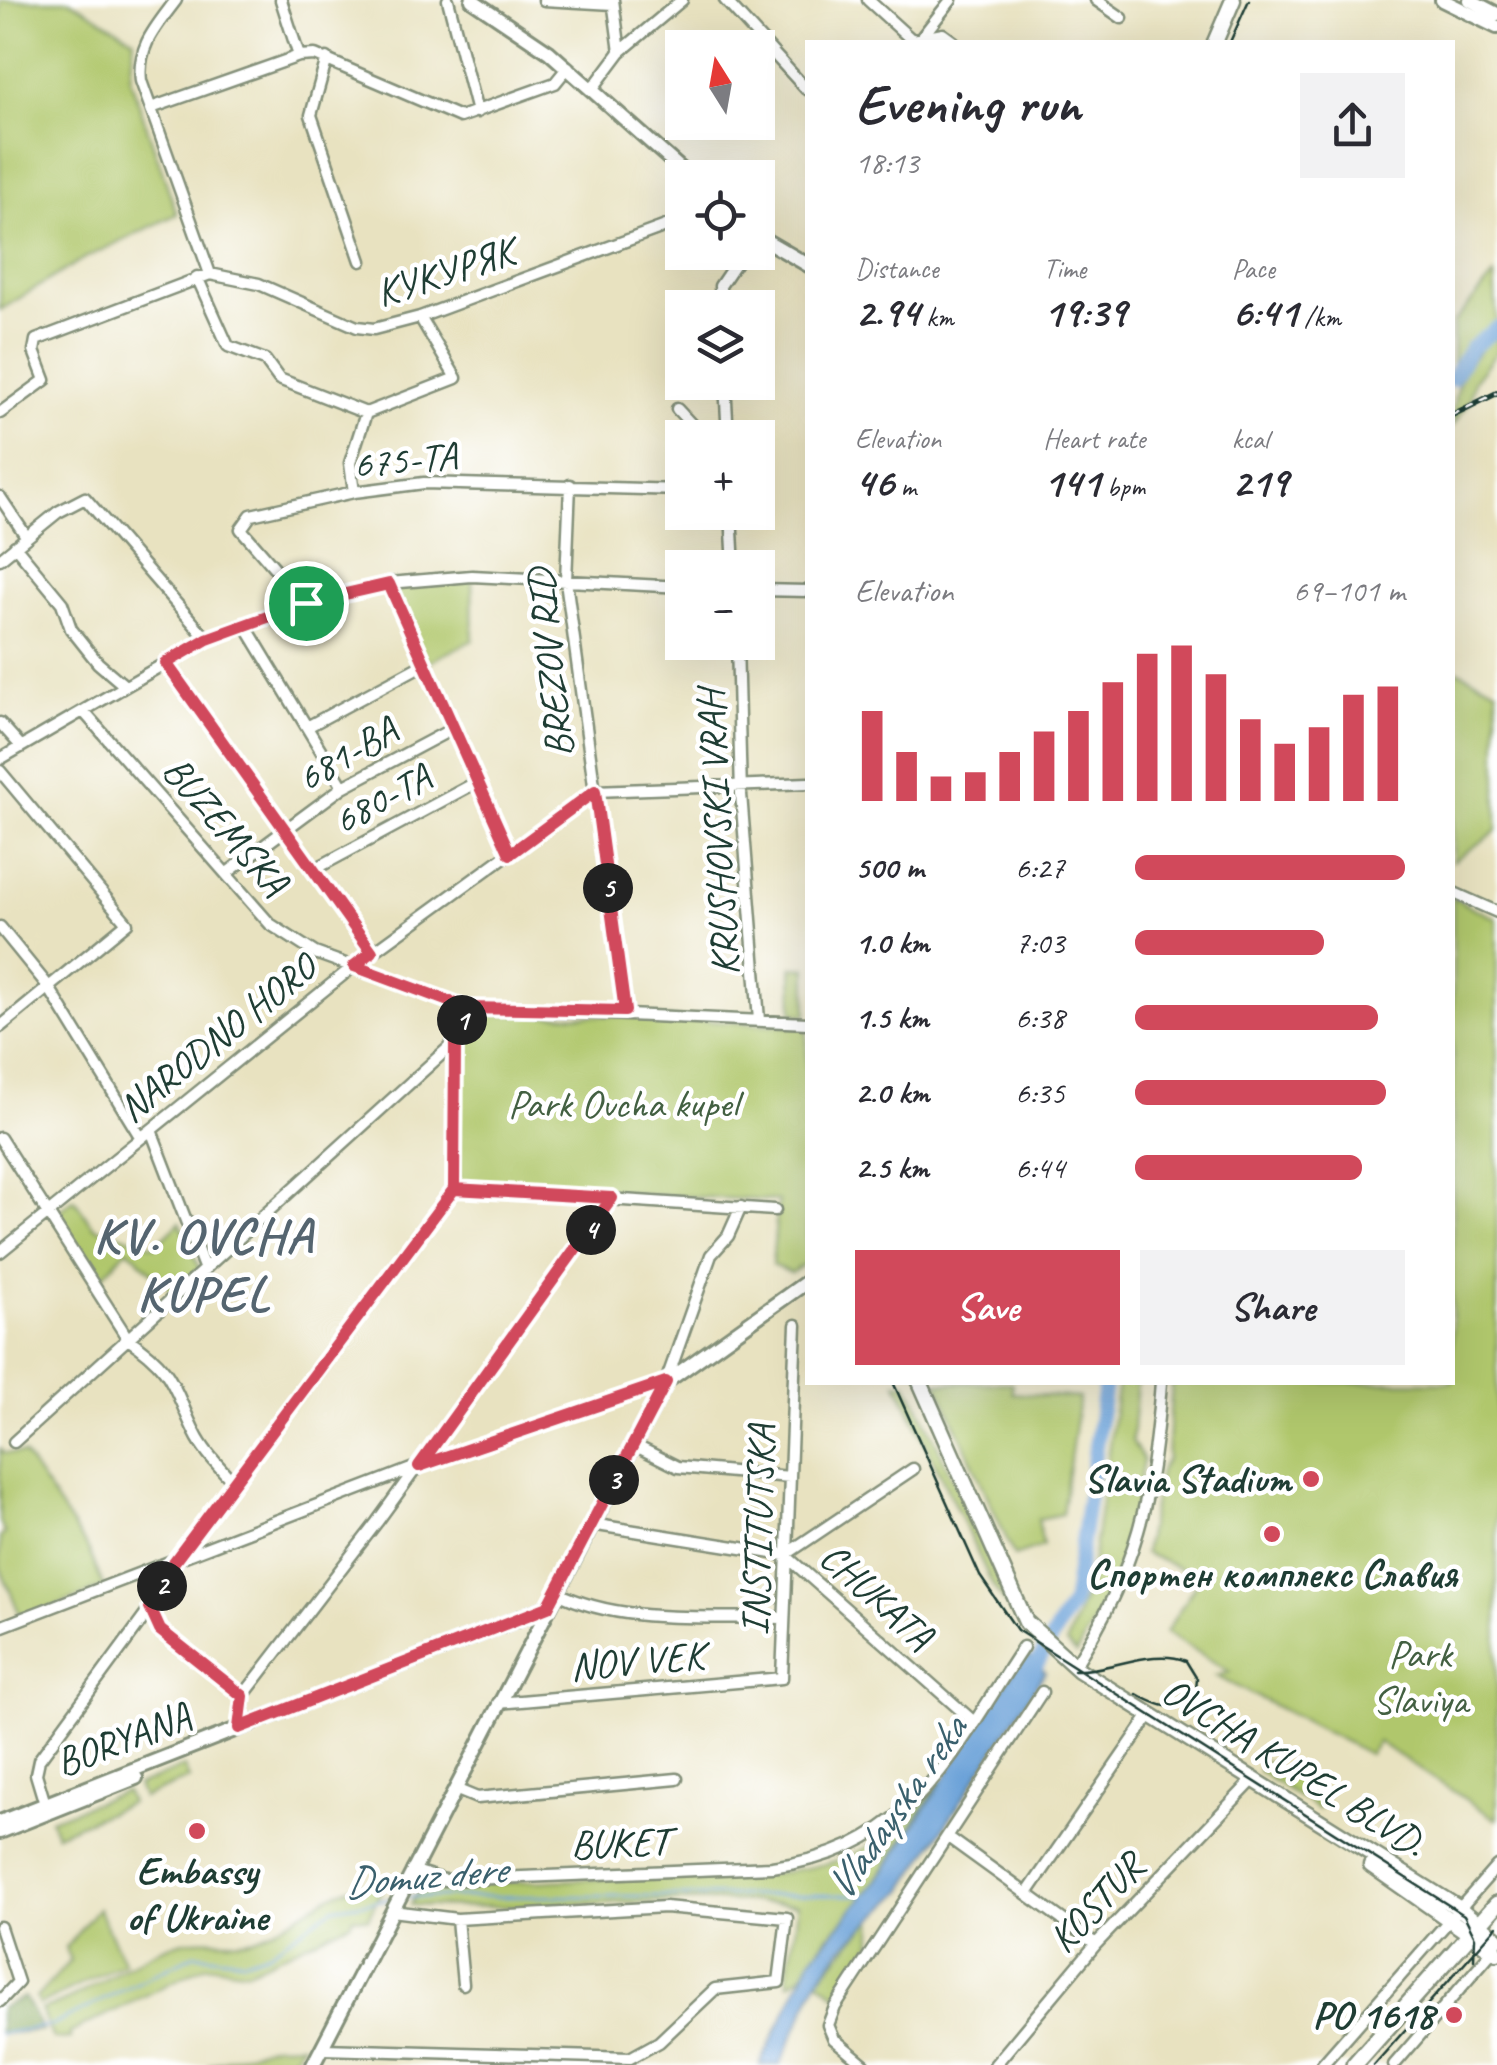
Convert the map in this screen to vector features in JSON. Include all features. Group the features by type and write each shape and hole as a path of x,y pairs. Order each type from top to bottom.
{"main road":[{"path":"1215,40 1234,0"},
{"name":"OVCHA KUPEL BLVD.","path":"921,1385 1035,1634 1147,1719 1456,1914 1496,1947"},
{"path":"1354,2065 1497,1904"}],"street":[{"path":"176,0 143,48 141,81 210,274"},
{"path":"281,0 299,56"},
{"path":"448,0 477,112"},
{"path":"472,0 593,88 671,160"},
{"path":"544,0 613,2 620,52"},
{"path":"593,88 620,52 682,0"},
{"path":"725,0 805,89"},
{"path":"868,0 912,40 942,34"},
{"path":"921,38 951,0"},
{"path":"1096,0 1122,18"},
{"path":"1442,0 1497,27"},
{"path":"1470,0 1497,14"},
{"path":"930,26 951,40"},
{"path":"151,108 299,56 327,58 456,116 555,83 568,68"},
{"path":"327,58 311,115 361,261"},
{"name":"КУКУРЯК","path":"0,413 45,380 34,351 36,340 210,274 259,284 358,327 374,329 420,317 665,226"},
{"path":"775,246 805,263"},
{"path":"197,278 228,346 265,360 279,379 366,413 456,378 420,317"},
{"path":"678,409 688,420"},
{"path":"354,492 350,463 366,413"},
{"name":"675-ТА","path":"306,603 241,528 243,521 354,492 424,483 665,489"},
{"name":"BREZOV RID","path":"570,486 566,581 625,1011"},
{"path":"0,497 26,536"},
{"path":"0,559 26,536 85,498 207,639"},
{"path":"15,546 62,603 70,628 98,662 125,686"},
{"path":"0,759 19,744 84,712 207,639 306,603 389,584 472,576 665,585"},
{"path":"389,584 510,854"},
{"path":"775,590 805,590"},
{"path":"245,624 344,787"},
{"name":"KRUSHOVSKI VRAH","path":"738,660 742,786 758,1020"},
{"path":"166,663 372,952"},
{"path":"307,727 424,664"},
{"name":"BUZEMSKA","path":"84,712 270,924 315,953 467,1008 625,1011 805,1023"},
{"path":"0,723 19,744"},
{"name":"681-ВА","path":"226,874 344,787 454,728"},
{"path":"0,770 126,923 0,1027"},
{"name":"680-ТА","path":"315,869 477,782"},
{"path":"595,791 805,783"},
{"name":"NARODNO HORO","path":"0,1252 372,952 595,791"},
{"path":"1455,893 1497,912"},
{"path":"0,927 48,986 146,1134 205,1270"},
{"path":"45,1804 36,1774 39,1760 150,1608 174,1562 454,1189 455,1042 467,1008"},
{"path":"14,1442 455,1042"},
{"path":"0,1138 128,1339 160,1360 190,1413 196,1435 234,1484"},
{"path":"454,1189 776,1210"},
{"path":"239,1728 243,1696 419,1466 612,1198"},
{"path":"313,2065 666,1382 711,1255 728,1236 741,1207"},
{"path":"0,1627 419,1466 666,1382 805,1283"},
{"name":"INSTITUTSKA","path":"782,1678 796,1325"},
{"path":"1068,1662 1112,1606 1134,1549 1156,1458 1161,1385"},
{"path":"632,1444 678,1467 790,1476"},
{"path":"590,1524 785,1555 913,1469"},
{"name":"CHUKATA","path":"785,1555 973,1721"},
{"path":"556,1592 591,1608 783,1618"},
{"path":"150,1608 160,1630 243,1696"},
{"name":"BORYANA","path":"0,1822 546,1612"},
{"name":"BORYANA","path":"0,1832 546,1612"},
{"name":"BUKET","path":"412,1870 444,1880 772,1867 814,1861 880,1832 935,1778 1022,1647"},
{"name":"NOV VEK","path":"497,1703 782,1678"},
{"path":"865,2065 834,2039 828,2025 835,2007 1042,1692"},
{"path":"1028,1892 1147,1719"},
{"path":"454,1789 477,1798 677,1779"},
{"name":"KOSTUR","path":"995,2065 1096,1944 1250,1784"},
{"path":"948,1837 1096,1944"},
{"path":"1322,2065 1497,1866"},
{"name":"BUKET","path":"323,2049 630,2058 658,2042 715,1990 780,1982 787,1918 665,1907 456,1919 393,1909"},
{"path":"456,1919 463,1984"},
{"path":"0,1927 18,1982 0,2001"},
{"path":"1394,2065 1496,1947"}],"green space":[{"path":"0,0 70,0 134,39 130,78 177,214 83,259 0,310"},
{"path":"1494,276 1497,321 1455,365 1455,321"},
{"path":"1497,334 1497,352 1474,381 1470,400 1455,422 1458,385 1476,354"},
{"path":"472,576 473,640 424,664 389,583"},
{"path":"1455,669 1497,689 1497,831 1455,860"},
{"name":"Park Slaviya","path":"1455,899 1497,919 1497,1820 1378,1742 1369,1754 1216,1676 1230,1672 1166,1632 1200,1577 1144,1553 1160,1471 1167,1459 1172,1385 1455,1385"},
{"path":"792,967 805,968 805,1015 793,1014"},
{"name":"Park Ovcha kupel","path":"469,1014 627,1016 805,1027 805,1263 791,1273 772,1265 778,1201 458,1185 459,1043"},
{"path":"74,1199 94,1227 155,1246 180,1222 201,1273 176,1295 128,1249 99,1280 55,1215"},
{"path":"898,1385 907,1385 917,1401 1018,1621 993,1586"},
{"path":"938,1385 1012,1385 1012,1393 1079,1398 1062,1514 1038,1519 1043,1546 1014,1556"},
{"path":"1118,1385 1137,1385 1132,1441 1143,1460 1132,1527 1112,1588 1076,1654 1066,1644 1089,1585"},
{"path":"0,1447 3,1453 24,1454 88,1549 104,1587 22,1620 0,1567 0,1537 5,1534 0,1522"},
{"path":"1265,1761 1326,1797 1318,1809 1258,1771"},
{"path":"184,1767 189,1779 142,1798 137,1786"},
{"path":"941,1780 864,1900 826,1938 802,1975 789,1984 797,1905 700,1901 507,1907 411,1905 419,1888 427,1886 765,1875 814,1867 874,1843"},
{"path":"125,1791 130,1803 56,1834 50,1819"},
{"path":"368,1884 383,1887 368,1918 352,1917 351,1922 248,1971 207,1965 70,2033 70,2038 53,2039 41,2010 145,1957 190,1940 257,1937 324,1899"},
{"path":"98,1908 124,1963 39,2005 36,1998 70,1961 66,1947"},
{"path":"873,1918 873,1941 836,1995 818,1980"},
{"path":"24,1997 42,2030 0,2034 0,2008"},
{"path":"302,2044 288,2065 208,2065 273,2045"}],"water":[{"path":"1025,1653 1045,1672 902,1892 842,1948 818,1980 780,2065 760,2065 811,1959 885,1871"}],"waterway":[{"path":"1455,374 1470,349 1497,328"},
{"path":"1028,1679 1073,1602 1105,1385"},
{"name":"Domuz dere","path":"407,1897 869,1895"},
{"name":"Domuz dere","path":"0,2034 53,2025 195,1954 245,1960 269,1952 333,1908 394,1898"}],"tram line":[{"path":"1231,40 1249,0"},
{"path":"894,1385 980,1576 1017,1630 1464,1915 1475,1937 1474,1959"},
{"path":"1074,1670 1173,1657 1186,1661 1197,1679 1195,1692 1183,1705 1166,1706 1137,1694"},
{"path":"1374,2065 1497,1926"}],"railway":[{"path":"1455,414 1497,393"}],"place":[{"name":"Slavia Stadium","path":"1311,1479"},
{"name":"Спортен комплекс Славия","path":"1272,1534"},
{"name":"Embassy of Ukraine","path":"197,1831"},
{"name":"PO 1618","path":"1454,2015"}],"district":[{"name":"KV. OVCHA KUPEL","path":"204,1264"}],"route":[{"path":"306,603 207,639 166,663 372,952 354,966 467,1008 455,1042 454,1189 174,1562 150,1608 160,1630 243,1696 239,1728 548,1607 666,1382 419,1466 612,1198 454,1189 455,1042 467,1008 625,1011 595,791 510,854 389,584 306,603"}],"water label":[{"name":"Vladayska reka","path":"896,1808"}]}
